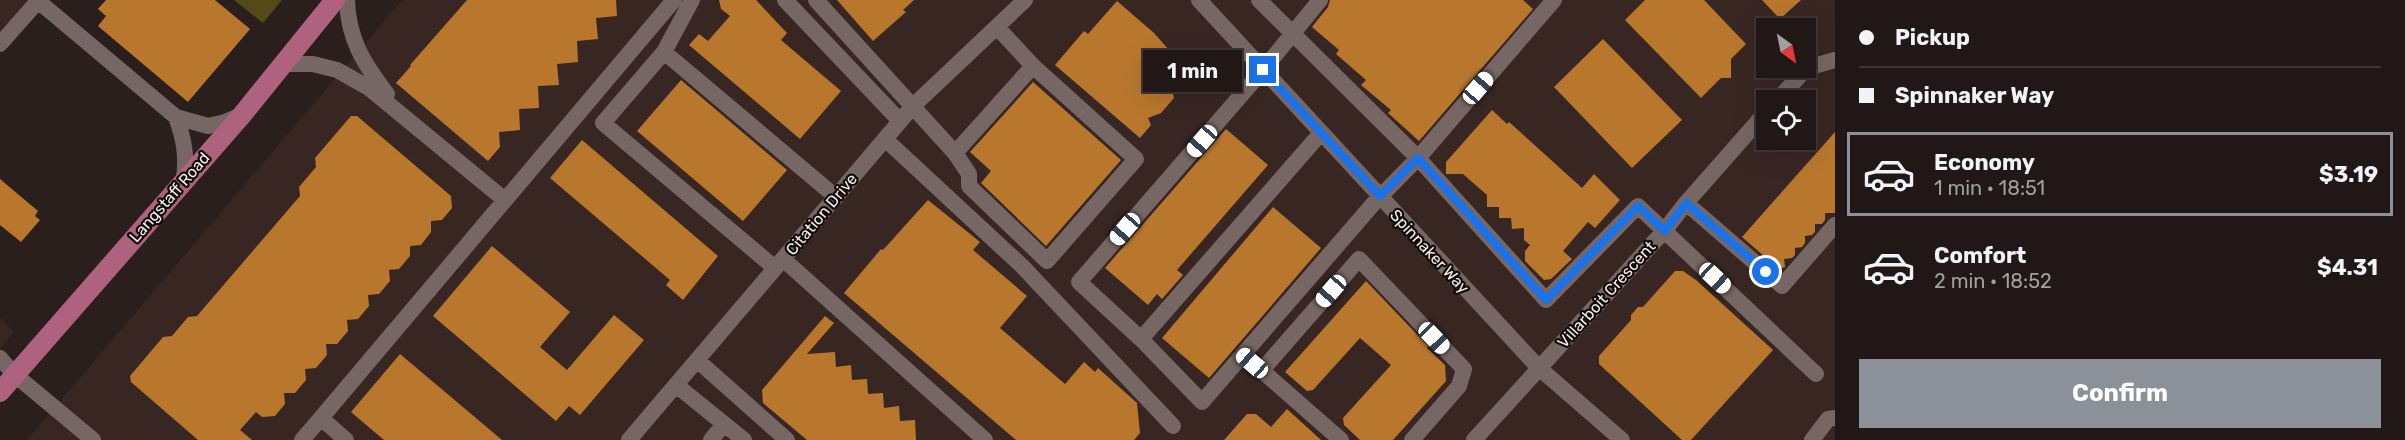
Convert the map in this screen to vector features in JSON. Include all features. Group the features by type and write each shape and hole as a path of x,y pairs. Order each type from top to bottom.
{"main road":[{"name":"Langstaff Road","path":"0,392 184,178 242,115 335,0"}],"street":[{"path":"347,0 347,11 358,53 400,111"},
{"path":"303,440 674,0"},
{"path":"692,0 664,51 603,123 779,263 986,440"},
{"path":"785,0 900,122"},
{"path":"816,0 955,153 969,174 969,186 1047,261 1136,159 1033,66 997,27"},
{"name":"Citation Drive","path":"629,440 913,106 1025,0"},
{"name":"Spinnaker Way","path":"1198,0 1539,368 1622,440"},
{"path":"1259,0 1418,158 1546,300 1638,206 1816,374"},
{"path":"1320,0 1263,70 1079,282 1141,339 1202,402 1554,0"},
{"path":"0,44 38,1 176,117 208,126 242,115"},
{"path":"664,51 836,197"},
{"path":"1786,90 1807,68 1835,60"},
{"path":"282,64 313,64 337,70 369,88 400,111 505,200"},
{"path":"955,153 1033,66"},
{"path":"176,117 184,139 186,156 184,178"},
{"name":"Villarboit Crescent","path":"1474,440 1665,231 1686,203 1756,123"},
{"path":"1141,339 1321,133"},
{"path":"885,139 1022,266 1173,426"},
{"path":"1686,203 1782,286 1835,225"},
{"path":"1262,370 1359,259 1464,369 1459,386 1412,440"},
{"path":"1243,355 1341,440"},
{"path":"0,358 14,374 93,440"},
{"path":"697,360 788,440"},
{"path":"676,384 744,440"},
{"path":"321,418 346,440"},
{"path":"1812,440 1828,419 1835,418"},
{"path":"711,440 724,424"}],"shaded area":[{"path":"0,0 34,0 0,39"},
{"path":"234,0 282,0 263,23"},
{"path":"402,0 1835,0 1835,440 27,440"},
{"path":"0,318 14,332 0,348"}],"building":[{"path":"106,0 215,0 250,29 188,102 98,26 106,16 98,9"},
{"path":"467,0 616,0 617,16 596,18 598,39 577,41 578,62 557,64 559,85 538,86 539,108 519,109 520,130 499,132 500,147 488,161 396,83"},
{"path":"719,0 756,0 787,33 781,40 841,91 800,139 689,45 699,34 708,41 730,16 721,9"},
{"path":"837,0 914,0 903,10 906,12 873,41"},
{"path":"1330,0 1523,0 1533,9 1419,141 1388,113 1391,110 1361,85 1366,80 1336,54 1339,50 1312,27 1328,7"},
{"path":"1645,0 1704,0 1746,44 1731,59 1731,78 1721,78 1701,98 1625,20"},
{"path":"1762,0 1801,0 1781,18"},
{"path":"1117,1 1154,33 1193,77 1185,86 1172,90 1174,98 1161,113 1148,118 1151,125 1140,138 1055,65 1084,31 1088,34"},
{"path":"1603,39 1682,120 1632,168 1554,87"},
{"path":"681,80 787,170 743,221 637,131"},
{"path":"1033,82 1121,160 1046,246 981,183 991,171 970,152"},
{"path":"1492,110 1507,124 1509,122 1582,188 1594,174 1620,200 1595,228 1588,222 1563,251 1572,259 1551,279 1544,280 1525,261 1525,251 1530,245 1524,240 1524,228 1512,229 1511,218 1499,218 1499,207 1487,207 1487,195 1463,174 1446,174 1446,162"},
{"path":"351,116 357,116 451,196 452,208 442,220 431,221 431,232 421,245 410,246 410,256 399,269 389,270 390,281 379,294 368,295 369,306 358,319 347,320 348,331 337,344 326,344 327,355 316,368 305,369 306,380 295,393 284,393 285,404 275,416 262,417 256,412 240,430 252,440 198,440 131,382 130,376 163,337 172,336 188,317 197,316 300,196 299,187 316,167 315,158"},
{"path":"1226,129 1268,165 1177,270 1183,275 1162,299 1157,294 1148,305 1105,268"},
{"path":"1835,132 1835,213 1825,213 1825,220 1822,224 1815,224 1815,232 1805,236 1805,243 1802,247 1795,248 1795,255 1784,259 1785,267 1779,269 1742,237"},
{"path":"582,140 718,256 683,300 666,285 670,280 550,178"},
{"path":"0,179 38,211 35,216 40,220 21,242 0,225"},
{"path":"928,200 980,242 973,250 1027,296 1000,328 1065,384 1084,362 1095,372 1098,368 1137,403 1140,433 1134,440 1016,440 844,293 881,249 883,250"},
{"path":"1273,207 1321,248 1209,378 1162,338"},
{"path":"492,246 570,312 540,347 567,370 614,315 644,340 580,415 569,406 556,421 433,316"},
{"path":"1675,271 1683,271 1696,280 1773,350 1691,440 1682,440 1599,364 1599,356 1631,320 1631,315 1638,307 1643,307"},
{"path":"1366,281 1445,365 1446,381 1393,440 1360,440 1344,425 1343,418 1391,365 1360,338 1313,390 1307,391 1285,372"},
{"path":"825,316 834,323 807,354 835,352 836,367 851,365 852,380 867,379 868,394 883,393 884,408 899,406 900,421 915,420 916,440 807,440 763,403 762,390"},
{"path":"400,354 502,440 384,440 351,412"},
{"path":"1287,409 1321,440 1224,440 1247,414 1256,414 1271,427"}],"route":[{"path":"1263,70 1380,196 1418,158 1546,300 1638,206 1665,231 1686,203 1766,272"}]}
